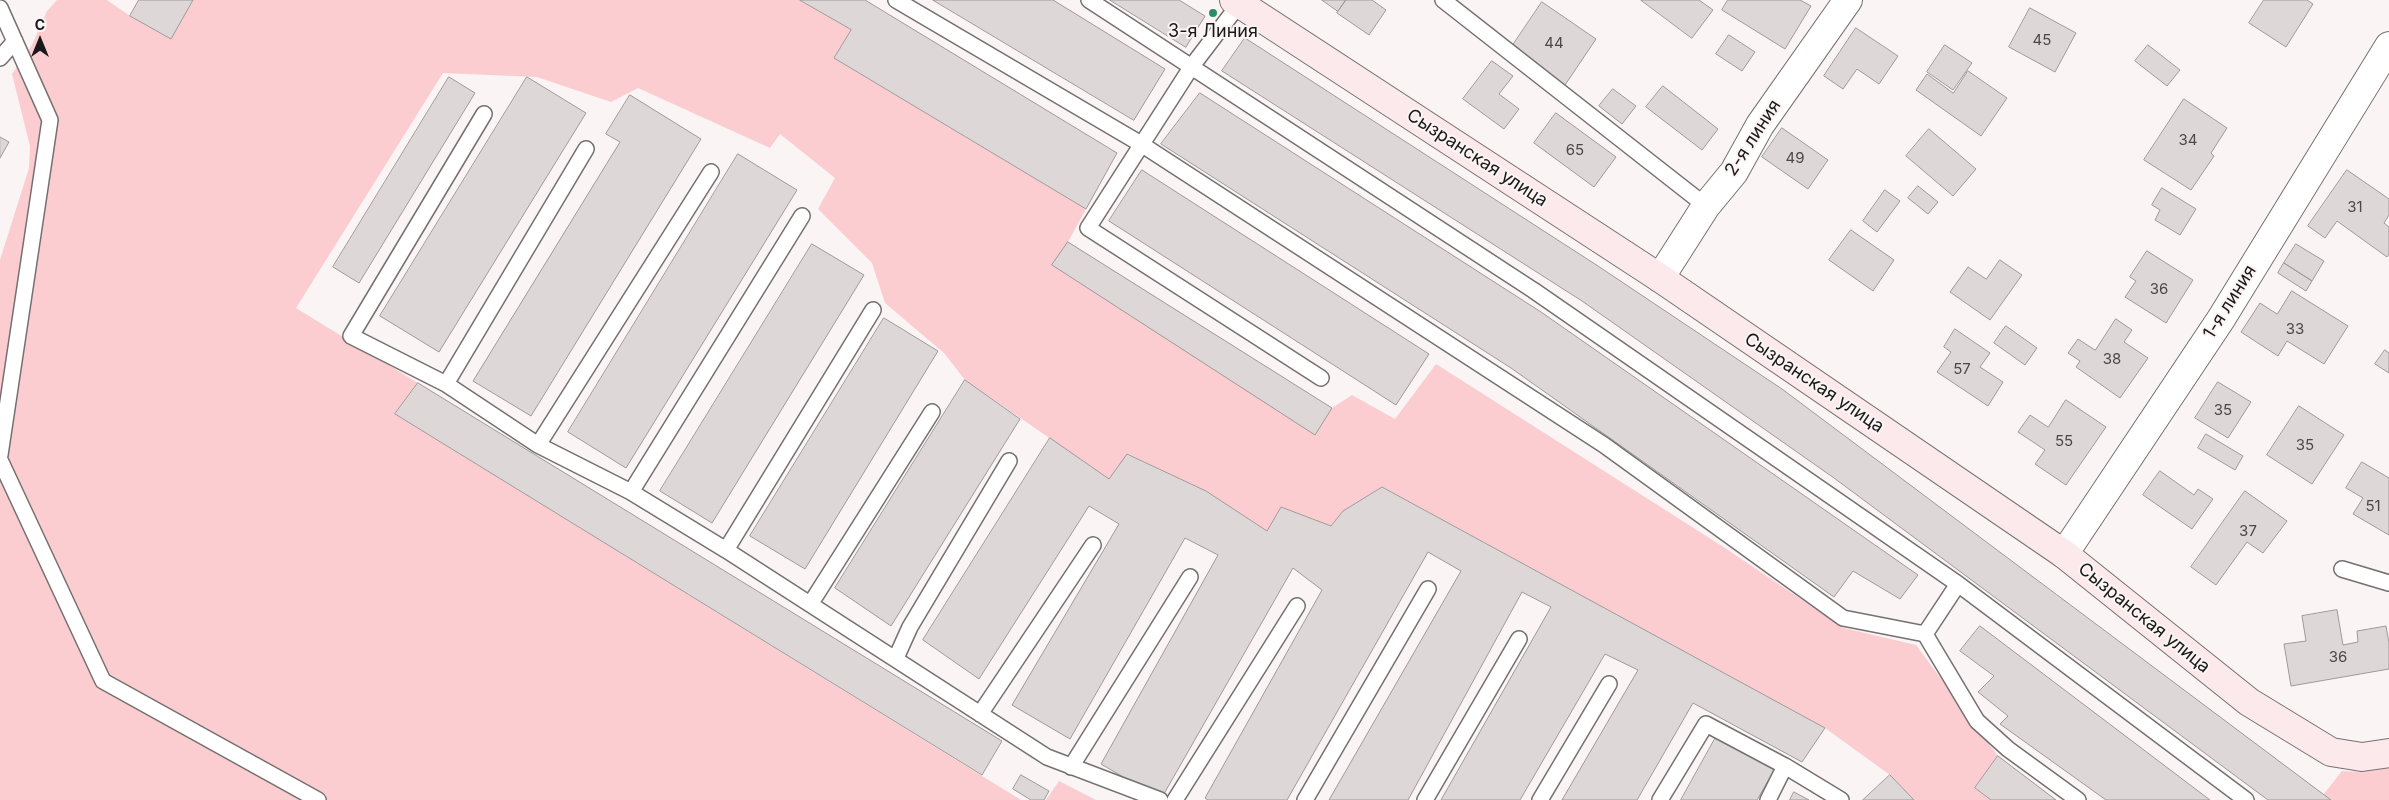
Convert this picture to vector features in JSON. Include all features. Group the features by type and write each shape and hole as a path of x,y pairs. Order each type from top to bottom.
{"street":[{"name":"2-я линия","path":"1660,278 1706,206 1734,172 1760,125 1848,0"},
{"name":"Сызранская улица","path":"1239,1 1660,278 2064,554 2249,702 2330,752 2362,757 2389,752"},
{"name":"1-я линия","path":"2064,554 2085,519 2221,319 2389,46"}],"lane":[{"path":"896,0 1141,144 1604,445 1843,618 1925,634 1976,721 2008,749 2078,800"},
{"path":"1089,0 1533,290 1958,584 2246,800"},
{"path":"1443,0 1706,206"},
{"path":"1239,1 1192,66 1088,228 1321,378"},
{"path":"0,8 50,120 0,455"},
{"path":"0,58 15,40"},
{"path":"484,114 351,336 446,384 538,445 631,492 896,658 1047,757 1160,800"},
{"path":"446,384 586,149"},
{"path":"538,445 711,172"},
{"path":"631,492 802,216"},
{"path":"726,550 873,310"},
{"path":"811,604 932,412"},
{"path":"0,460 102,681 318,800"},
{"path":"896,658 910,628 1009,461"},
{"path":"980,714 1093,545"},
{"path":"2342,569 2389,583"},
{"path":"1072,767 1190,577"},
{"path":"1925,634 1958,584"},
{"path":"1305,800 1428,589"},
{"path":"1176,800 1297,606"},
{"path":"1425,800 1519,640"},
{"path":"1540,800 1609,684"},
{"path":"1660,800 1706,724 1785,766 1841,800"},
{"path":"1768,800 1785,766"}],"shaded area":[{"path":"57,0 107,0 130,16 193,0 800,0 851,30 834,58 1086,209 1068,242 1332,408 1352,395 1395,419 1436,364 1725,548 1844,628 1916,645 1998,756 1975,788 1991,800 1914,800 1890,775 1825,728 1382,487 1343,511 1331,526 1281,507 1267,531 1206,491 1128,454 1109,479 965,380 944,353 885,303 872,263 818,209 835,178 780,134 770,148 638,88 611,102 537,77 443,73 296,308 418,383 395,414 1021,800 0,800 0,260 29,168 30,146 12,74 32,45 47,11"},
{"path":"2389,766 2389,800 2331,800 2323,795 2342,771 2363,772"},
{"path":"1059,781 1096,800 1046,800"}],"building":[{"path":"139,0 193,0 171,39 130,16"},
{"path":"800,0 865,0 1117,153 1086,209 834,58 851,30"},
{"path":"933,0 1053,0 1165,69 1134,120"},
{"path":"1110,0 1179,0 1205,16 1186,47"},
{"path":"1322,0 1346,0 1338,11"},
{"path":"1346,0 1372,0 1386,10 1369,35 1337,13"},
{"path":"1641,0 1699,0 1713,10 1692,38"},
{"path":"1728,0 1800,0 1811,6 1785,49 1722,10"},
{"path":"2264,0 2307,0 2313,4 2286,47 2249,23"},
{"path":"1542,2 1596,39 1565,85 1511,48"},
{"path":"2030,8 2076,33 2055,72 2009,47"},
{"path":"1856,28 1898,56 1879,84 1857,69 1843,89 1824,76"},
{"path":"1729,35 1755,52 1742,71 1716,54"},
{"path":"1245,38 1598,266 1782,389 2331,800 2268,800 1834,478 1582,301 1222,71"},
{"path":"1945,45 1972,63 1953,90 1927,72"},
{"path":"2148,45 2180,70 2167,86 2135,61"},
{"path":"1492,61 1513,76 1499,94 1519,109 1504,129 1463,99"},
{"path":"1968,71 2007,98 1981,136 1916,90 1927,74 1953,93"},
{"path":"449,77 475,93 359,283 333,267"},
{"path":"527,77 586,113 439,352 380,316"},
{"path":"1663,86 1718,129 1702,150 1646,107"},
{"path":"1613,89 1636,106 1622,124 1599,106"},
{"path":"1200,93 1541,312 1918,575 1900,599 1853,571 1834,597 1511,368 1161,144"},
{"path":"630,95 701,139 531,416 473,381 620,142 606,134"},
{"path":"2184,99 2227,128 2211,153 2214,156 2191,190 2144,160"},
{"path":"1556,113 1616,157 1594,187 1534,143"},
{"path":"1782,128 1828,160 1808,189 1762,157"},
{"path":"1929,129 1976,169 1953,196 1906,156"},
{"path":"0,137 9,142 0,158"},
{"path":"738,154 797,190 626,468 568,432"},
{"path":"1142,170 1429,354 1396,405 1109,221"},
{"path":"2347,170 2389,199 2389,215 2384,223 2389,227 2389,254 2387,257 2337,221 2325,238 2308,226"},
{"path":"1918,186 1938,202 1928,214 1908,198"},
{"path":"2162,188 2196,209 2180,235 2155,220 2160,210 2152,205"},
{"path":"1885,190 1900,201 1877,232 1863,221"},
{"path":"1851,230 1894,260 1873,291 1829,260"},
{"path":"1068,242 1332,408 1315,435 1052,265"},
{"path":"812,244 864,275 712,523 660,491"},
{"path":"2296,244 2324,261 2312,281 2284,263"},
{"path":"2147,251 2193,280 2166,323 2125,297 2136,281 2130,277"},
{"path":"2000,260 2022,275 1990,320 1950,292 1968,267 1986,279"},
{"path":"2284,263 2312,281 2306,291 2278,273"},
{"path":"2292,291 2348,326 2324,364 2287,341 2278,356 2241,332 2260,303 2277,314"},
{"path":"884,318 938,351 805,569 750,536"},
{"path":"2116,319 2132,330 2124,342 2148,358 2120,398 2076,367 2080,361 2068,353 2078,339 2095,350"},
{"path":"2006,326 2037,348 2025,365 1994,343"},
{"path":"1955,329 1990,353 1980,367 2003,382 1988,406 1937,372 1951,352 1944,347"},
{"path":"2385,350 2389,353 2389,373 2375,364"},
{"path":"965,380 1020,419 891,626 835,588"},
{"path":"2218,382 2251,402 2228,438 2195,418"},
{"path":"418,383 1002,741 982,775 395,414"},
{"path":"2066,400 2106,427 2066,485 2035,464 2045,450 2018,432 2030,415 2048,427"},
{"path":"2299,406 2344,435 2312,484 2267,455"},
{"path":"2206,434 2243,456 2235,470 2198,448"},
{"path":"1050,438 1109,479 1127,454 1206,491 1267,531 1281,507 1331,526 1343,511 1382,487 1825,728 1802,762 1693,703 1637,800 1562,800 1638,670 1605,654 1520,800 1441,800 1551,607 1522,592 1408,800 1329,800 1461,571 1428,552 1287,800 1208,800 1205,798 1322,590 1293,568 1161,799 1101,764 1218,555 1185,538 1070,739 1012,705 1119,524 1089,506 979,679 923,640"},
{"path":"2362,462 2389,478 2389,535 2353,514 2363,498 2346,488"},
{"path":"2160,471 2194,495 2198,489 2213,499 2192,529 2143,495"},
{"path":"2245,491 2287,521 2263,553 2247,542 2216,585 2191,567"},
{"path":"2337,610 2343,645 2358,642 2357,631 2386,626 2389,643 2389,669 2291,686 2284,644 2306,641 2302,616"},
{"path":"1980,626 2210,800 2106,800 2000,724 2008,716 1978,692 1994,676 1960,651"},
{"path":"1716,737 1775,769 1757,800 1681,800"},
{"path":"1998,756 2056,800 1991,800 1975,788"},
{"path":"1021,775 1049,791 1044,800 1031,800 1013,789"},
{"path":"1890,775 1914,800 1863,800"},
{"path":"1794,792 1809,800 1790,800"}],"place":[{"name":"3-я Линия","path":"1213,13"}]}
